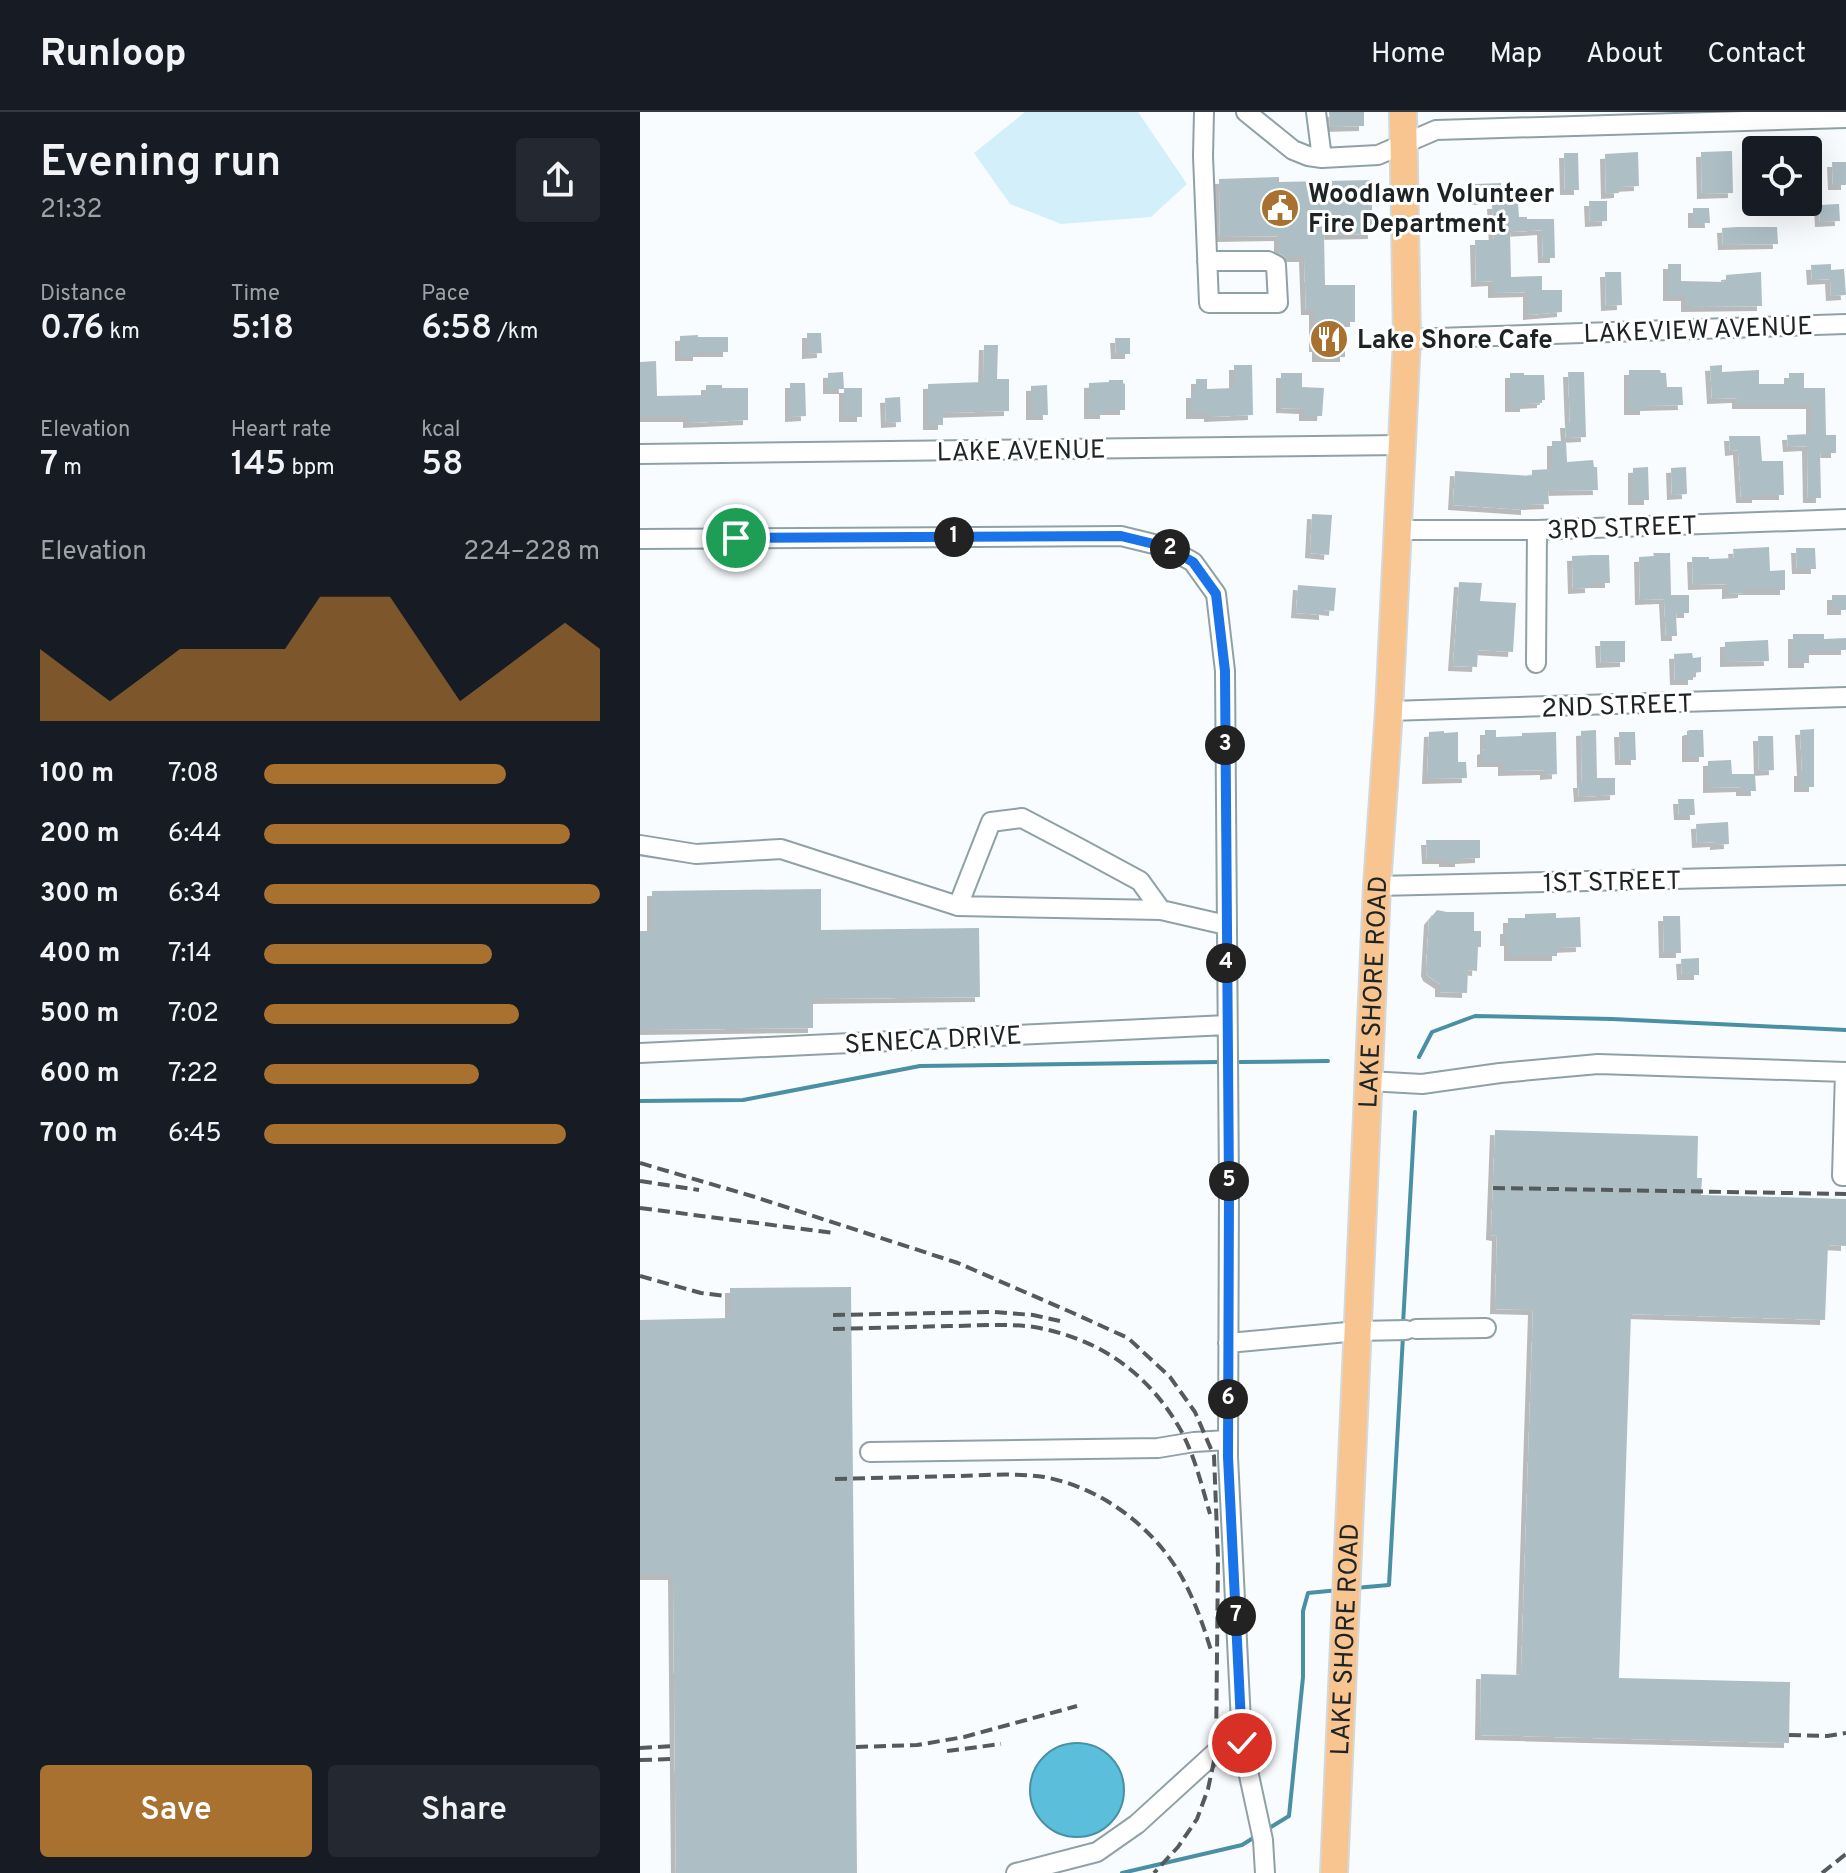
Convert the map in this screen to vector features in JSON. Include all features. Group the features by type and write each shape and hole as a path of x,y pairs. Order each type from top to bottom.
{"highway":[{"name":"LAKE SHORE ROAD","path":"1334,1873 1377,886 1407,339 1403,112"}],"street":[{"path":"1204,112 1207,261"},
{"path":"1246,112 1293,150 1322,158 1372,156 1436,130 1846,118"},
{"path":"1316,112 1322,158"},
{"name":"LAKEVIEW AVENUE","path":"1407,339 1846,324"},
{"name":"LAKE AVENUE","path":"640,454 1402,445"},
{"name":"3RD STREET","path":"1398,530 1537,530 1846,519"},
{"path":"1536,663 1537,530"},
{"path":"640,539 1121,536 1166,547 1193,562 1216,594 1225,671 1228,1440 1242,1743 1263,1840 1265,1873"},
{"name":"2ND STREET","path":"1389,711 1846,697"},
{"path":"958,906 991,822 1022,818 1140,881 1161,910"},
{"path":"640,845 696,854 781,849 958,906 1161,910 1226,925"},
{"name":"1ST STREET","path":"1377,886 1846,875"},
{"name":"SENECA DRIVE","path":"640,1053 1227,1025"},
{"path":"1368,1081 1422,1084 1598,1064 1845,1072 1842,1176 1846,1176"},
{"path":"1228,1343 1358,1331 1486,1328"},
{"path":"870,1452 1158,1448 1228,1440"},
{"path":"1016,1873 1097,1852 1137,1824 1241,1729"}],"shaded area":[{"path":"1025,112 1138,112 1187,184 1151,217 1061,224 1010,204 974,153"}],"water":[{"path":"1077,1743 1095,1747 1110,1757 1120,1772 1124,1790 1120,1808 1110,1823 1095,1833 1077,1837 1059,1833 1044,1823 1034,1808 1030,1790 1034,1772 1044,1757 1059,1747"}],"building":[{"path":"1329,112 1364,112 1364,126 1330,127"},
{"path":"1732,151 1733,193 1702,194 1701,152"},
{"path":"1638,152 1639,186 1619,187 1619,193 1606,194 1605,154"},
{"path":"1564,153 1578,153 1579,190 1565,190"},
{"path":"1832,162 1846,162 1846,185 1833,185"},
{"path":"1279,177 1279,182 1371,180 1373,234 1324,235 1325,285 1355,285 1355,322 1345,322 1345,357 1317,357 1314,310 1306,310 1304,257 1285,257 1279,253 1279,236 1220,237 1219,179"},
{"path":"1501,183 1502,199 1475,200 1475,184"},
{"path":"1589,201 1607,201 1607,221 1590,222"},
{"path":"1518,203 1519,217 1554,219 1555,258 1543,258 1542,230 1510,232 1511,277 1542,276 1542,290 1562,290 1562,312 1528,315 1528,292 1493,293 1493,281 1476,282 1475,240 1494,240 1492,204"},
{"path":"1839,204 1840,221 1820,222 1822,205"},
{"path":"1693,208 1709,208 1710,223 1693,223"},
{"path":"1777,227 1778,244 1723,245 1722,228"},
{"path":"1668,264 1681,264 1681,281 1726,282 1726,275 1761,272 1762,306 1686,307 1686,296 1668,296"},
{"path":"1831,264 1831,270 1844,269 1846,295 1831,296 1830,279 1812,280 1811,265"},
{"path":"1605,272 1621,272 1622,305 1606,306"},
{"path":"807,333 821,333 822,353 807,354"},
{"path":"680,336 728,337 728,352 698,352 698,356 680,356"},
{"path":"1115,338 1130,338 1130,354 1116,354"},
{"path":"984,345 998,345 997,379 1009,379 1009,411 943,413 943,425 928,425 928,384 983,382"},
{"path":"656,361 657,396 706,395 706,385 748,388 748,420 688,423 688,417 640,417 640,362"},
{"path":"1234,365 1252,365 1253,415 1209,417 1209,414 1191,414 1191,393 1196,393 1196,379 1207,379 1207,389 1234,388"},
{"path":"1722,365 1722,372 1759,370 1759,384 1784,384 1789,382 1789,373 1804,373 1804,388 1825,388 1826,435 1836,435 1836,453 1820,453 1821,498 1808,498 1807,446 1788,447 1787,435 1811,434 1811,404 1737,404 1737,398 1712,399 1710,366"},
{"path":"1629,370 1660,370 1666,373 1667,387 1682,387 1683,405 1645,406 1645,410 1629,410"},
{"path":"843,372 844,389 828,389 828,373"},
{"path":"1568,372 1584,372 1586,437 1566,438 1565,423 1570,423"},
{"path":"1281,373 1302,373 1302,387 1324,388 1322,416 1304,416 1304,409 1281,408"},
{"path":"1510,373 1544,375 1545,400 1525,404 1525,407 1510,407"},
{"path":"1123,380 1125,410 1089,414 1089,383"},
{"path":"790,383 805,383 806,416 790,417"},
{"path":"1047,385 1048,415 1031,415 1031,386"},
{"path":"844,388 862,388 862,417 844,417"},
{"path":"900,397 901,422 886,423 885,398"},
{"path":"1729,436 1760,436 1762,461 1783,461 1784,495 1741,498 1738,450 1730,451"},
{"path":"1552,441 1566,441 1567,462 1593,460 1594,467 1597,467 1598,490 1548,491 1549,504 1526,505 1526,510 1453,505 1455,471 1532,476 1532,470 1552,469"},
{"path":"1648,467 1649,500 1633,500 1633,468"},
{"path":"1686,467 1687,494 1672,495 1671,468"},
{"path":"1312,514 1332,515 1329,555 1310,553"},
{"path":"1769,547 1770,571 1785,570 1785,590 1743,590 1743,593 1727,594 1727,584 1693,585 1692,557 1734,558 1733,549"},
{"path":"1796,548 1815,548 1816,569 1797,569"},
{"path":"1653,553 1670,553 1671,595 1689,595 1689,613 1676,613 1677,636 1666,636 1664,599 1640,600 1639,557 1654,556"},
{"path":"1609,555 1610,583 1590,583 1590,588 1573,589 1572,556"},
{"path":"1459,582 1482,583 1480,601 1516,603 1513,652 1478,650 1477,667 1453,666"},
{"path":"1298,585 1336,588 1334,611 1324,610 1324,615 1296,613"},
{"path":"1832,595 1846,595 1846,610 1832,610"},
{"path":"1793,634 1824,634 1824,639 1846,638 1846,650 1809,650 1809,663 1793,663"},
{"path":"1768,640 1769,661 1725,662 1725,642"},
{"path":"1600,641 1625,641 1625,662 1601,663"},
{"path":"1692,653 1693,658 1701,657 1701,672 1693,673 1693,680 1675,680 1674,654"},
{"path":"1814,729 1814,787 1799,787 1799,771 1802,771 1800,730"},
{"path":"1485,730 1496,730 1496,737 1556,732 1557,774 1545,775 1545,770 1503,771 1503,762 1482,762"},
{"path":"1596,730 1597,778 1615,778 1615,795 1579,797 1578,783 1582,783 1581,731"},
{"path":"1703,730 1704,757 1687,757 1687,731"},
{"path":"1429,732 1458,732 1458,762 1466,762 1467,778 1427,779"},
{"path":"1619,732 1635,732 1636,760 1620,760"},
{"path":"1758,736 1773,736 1774,770 1759,771"},
{"path":"1731,760 1732,774 1755,774 1756,791 1741,791 1741,787 1708,788 1708,761"},
{"path":"1678,799 1694,799 1695,815 1679,815"},
{"path":"1728,822 1729,844 1697,843 1696,824"},
{"path":"1426,840 1480,840 1480,858 1460,859 1460,862 1427,859"},
{"path":"821,889 821,930 979,928 980,997 813,999 813,1028 640,1030 640,931 652,931 652,891"},
{"path":"1437,910 1474,912 1474,931 1481,931 1477,971 1468,970 1467,993 1440,992 1440,984 1426,971 1429,920"},
{"path":"1556,913 1556,918 1580,917 1581,947 1557,948 1557,956 1509,956 1509,941 1505,941 1508,918"},
{"path":"1663,916 1680,916 1681,953 1664,953"},
{"path":"1699,958 1699,975 1682,975 1681,959"},
{"path":"1495,1130 1698,1136 1697,1178 1702,1178 1701,1195 1846,1199 1846,1246 1828,1245 1825,1320 1631,1314 1619,1678 1790,1682 1789,1743 1480,1735 1481,1674 1521,1675 1533,1310 1495,1309 1497,1236 1491,1235"},
{"path":"851,1287 857,1873 676,1873 673,1575 640,1575 640,1320 730,1318 730,1288"}],"waterway":[{"path":"1419,1057 1432,1032 1475,1016 1846,1030"},
{"path":"1240,1062 1328,1061"},
{"path":"640,1101 743,1100 920,1066 1219,1062"},
{"path":"1403,1324 1415,1112"},
{"path":"1355,1588 1389,1585 1403,1336"},
{"path":"1266,1830 1289,1816 1303,1677 1303,1611 1308,1593 1339,1590"},
{"path":"1122,1873 1242,1845 1258,1835"}],"railway":[{"path":"640,1163 958,1263 1128,1338 1170,1377 1195,1412 1214,1456 1218,1557 1216,1752 1197,1819 1178,1847 1154,1873"},
{"path":"640,1181 699,1190"},
{"path":"1493,1188 1846,1194"},
{"path":"640,1208 834,1233"},
{"path":"640,1276 701,1293 725,1296"},
{"path":"833,1315 994,1312 1060,1321"},
{"path":"833,1329 1023,1326 1057,1332 1097,1348 1149,1386 1176,1422 1192,1455 1210,1514"},
{"path":"835,1479 1023,1475 1044,1477 1088,1491 1145,1530 1175,1565 1190,1593 1212,1654"},
{"path":"856,1747 917,1745 964,1737 1077,1706"},
{"path":"1789,1735 1846,1733"},
{"path":"947,1751 1001,1744"},
{"path":"640,1748 674,1746"},
{"path":"640,1760 674,1759"},
{"path":"1822,1873 1846,1854"}],"place":[{"name":"Woodlawn Volunteer Fire Department","path":"1280,208"},
{"name":"Lake Shore Cafe","path":"1329,339"}],"route":[{"path":"736,538 1121,536 1166,547 1193,562 1216,594 1225,671 1228,1457 1242,1743"}]}
